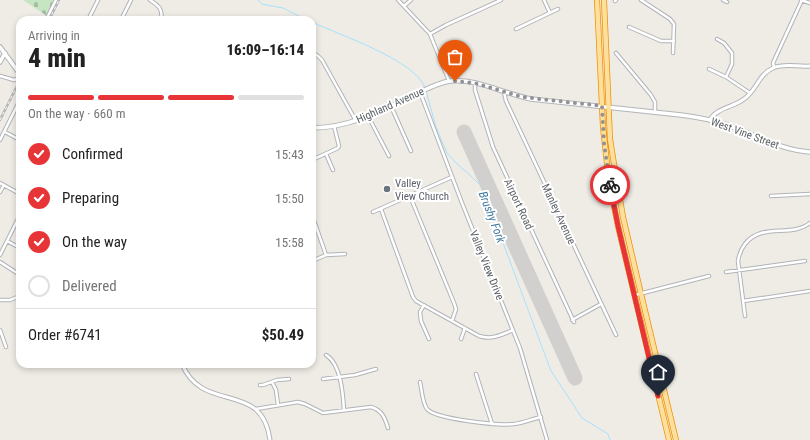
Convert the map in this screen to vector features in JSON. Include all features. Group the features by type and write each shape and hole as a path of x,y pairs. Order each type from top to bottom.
{"highway":[{"path":"597,0 604,143 609,182 634,295 669,440"},
{"path":"604,0 610,139 614,164 623,217 640,294 676,440"}],"main road":[{"path":"0,47 16,68"},
{"path":"0,62 5,53"},
{"name":"Highland Avenue","path":"316,128 334,126 356,121 429,88 449,81 475,83 535,100 655,112"},
{"name":"West Vine Street","path":"655,112 710,120 776,145 794,150 810,152"}],"street":[{"path":"48,16 56,0"},
{"path":"90,16 98,0"},
{"path":"123,16 131,0"},
{"path":"150,0 161,8 162,16"},
{"path":"398,0 430,34 449,81"},
{"path":"404,6 411,0"},
{"path":"430,34 501,0"},
{"path":"544,0 550,13"},
{"path":"641,0 670,18 674,24 673,53"},
{"path":"723,0 727,2"},
{"path":"774,67 774,63 802,0 810,3"},
{"path":"516,29 558,9"},
{"path":"629,27 661,41 674,41"},
{"path":"717,39 724,43 732,53 732,64 726,77"},
{"path":"616,54 651,95 655,102 655,112"},
{"path":"316,55 322,60 356,121"},
{"path":"710,120 717,113 743,100 763,75 774,67 810,66"},
{"path":"709,69 726,77 750,93"},
{"path":"0,76 16,79"},
{"name":"Airport Road","path":"475,83 475,90 493,147 573,321 601,304"},
{"name":"Valley View Drive","path":"421,92 452,177 522,352 547,440"},
{"name":"Manley Avenue","path":"504,92 506,101 616,335"},
{"path":"391,106 411,151"},
{"path":"0,140 16,109"},
{"path":"368,116 389,156"},
{"path":"316,158 339,146 334,126"},
{"path":"5,132 16,138"},
{"path":"326,154 333,170"},
{"path":"373,212 452,177"},
{"path":"0,183 16,192"},
{"path":"0,192 4,185"},
{"path":"771,196 810,194"},
{"path":"410,196 456,308 452,321"},
{"path":"381,209 413,297 416,301 479,336 488,338 494,337 513,330"},
{"path":"0,255 16,223"},
{"path":"745,316 738,259 746,242 754,236 767,232 798,229 810,223"},
{"path":"316,226 326,255"},
{"path":"7,241 16,246"},
{"path":"316,259 326,255 346,254"},
{"path":"726,272 805,261"},
{"path":"0,262 16,272"},
{"path":"634,295 709,276"},
{"path":"744,301 810,291"},
{"path":"0,300 7,301 16,298"},
{"path":"424,305 420,312 428,339"},
{"path":"461,339 465,328"},
{"path":"0,330 6,347"},
{"path":"326,355 330,357 340,376 344,410"},
{"path":"184,368 189,376 201,388 216,395 246,402 256,409 266,423 270,440"},
{"path":"323,379 355,375 376,369"},
{"path":"476,374 492,424"},
{"path":"260,385 277,380 290,379"},
{"path":"272,382 276,390 278,405"},
{"path":"420,382 425,405 431,413 450,418 492,424 517,424 541,417"},
{"path":"256,409 302,403 323,413 364,407 376,409 384,417 388,428"}],"green space":[{"path":"23,0 55,0 47,16"}],"waterway":[{"name":"Brushy Fork","path":"258,0 262,4 283,8 299,16"},
{"name":"Brushy Fork","path":"316,24 375,49 392,58 419,78 425,88"},
{"name":"Brushy Fork","path":"426,91 436,127 447,153 480,185 551,371 582,418 608,434 610,440"}],"runway":[{"path":"464,132 575,378"}],"railway":[{"path":"51,16 59,0"},
{"path":"0,120 16,88"}],"way so far":[{"path":"455,81 467,81 522,97 602,106 604,143 610,185"}],"place":[{"name":"Valley View Church","path":"387,189"}],"route":[{"path":"610,185 618,226 658,396"}]}
